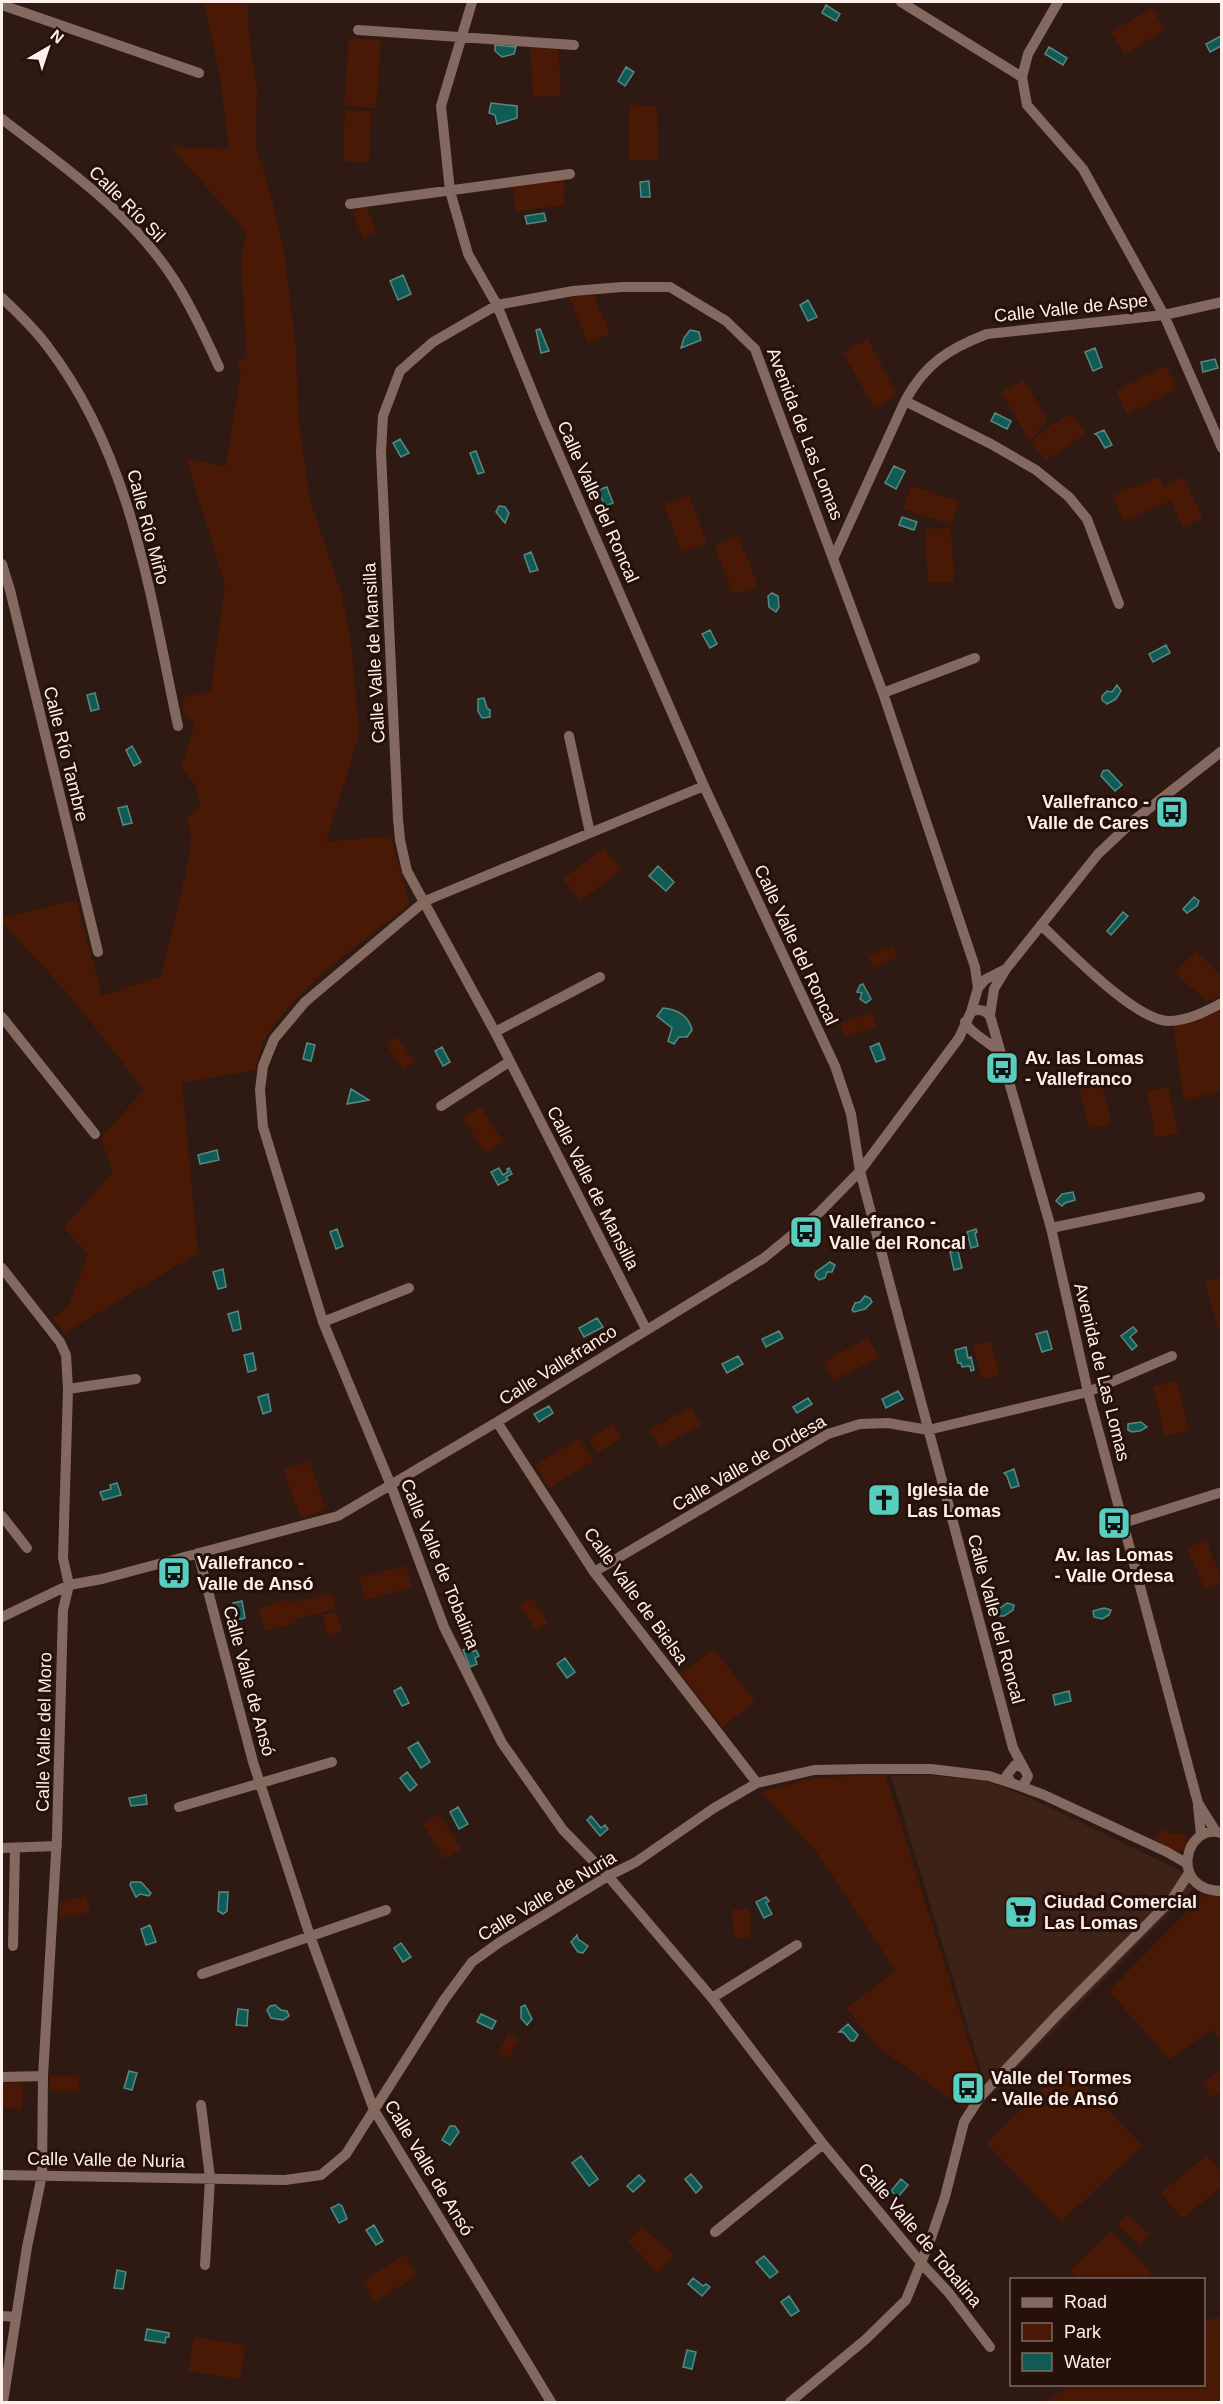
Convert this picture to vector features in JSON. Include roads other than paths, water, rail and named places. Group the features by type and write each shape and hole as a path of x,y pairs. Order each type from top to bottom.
{"street":[{"name":"Calle Valle del Roncal","path":"472,2 441,106 450,191 468,254 497,305 543,418 704,786 835,1066 851,1114 860,1171 1013,1748 1026,1772"},
{"path":"901,2 1022,77"},
{"path":"1058,2 1028,54 1022,77 1027,105 1083,169 1164,315 1221,448"},
{"path":"2,5 199,73"},
{"path":"358,30 574,45"},
{"name":"Calle Río Sil","path":"2,119 105,200 149,246 174,280 198,320 219,367"},
{"path":"350,204 570,174"},
{"name":"Avenida de Las Lomas","path":"497,305 573,291 622,287 670,287 726,321 755,349 883,693 982,984"},
{"name":"Calle Río Miño","path":"2,298 48,347 75,386 109,451 135,525 178,726"},
{"name":"Calle Valle de Aspe","path":"834,557 916,380 936,361 960,344 987,334 1164,315 1221,302"},
{"name":"Calle Valle de Mansilla","path":"497,305 433,342 400,371 383,416 382,464 400,840 407,871 495,1032 646,1329"},
{"path":"905,401 1036,470 1068,497 1087,519 1119,604"},
{"name":"Calle Río Tambre","path":"2,564 98,952"},
{"path":"883,693 975,658"},
{"path":"569,736 590,833"},
{"path":"981,1035 989,1029 994,989 1006,969 1098,854 1133,821 1221,751"},
{"name":"Calle Valle de Tobalina","path":"704,786 425,901 305,1002 274,1040 263,1066 260,1090 262,1127 323,1322 390,1483 444,1628 502,1743 563,1830 608,1876 712,1998 824,2144 922,2264 950,2293 990,2347"},
{"path":"1041,925 1115,992 1146,1014 1168,1021 1200,1014 1221,1003"},
{"path":"982,984 1006,969"},
{"path":"495,1032 600,977"},
{"path":"982,984 994,989"},
{"name":"Calle Vallefranco","path":"2,1617 69,1585 338,1516 390,1483 497,1422 764,1258 820,1212 860,1171 959,1038 982,984"},
{"path":"990,1017 981,1010 968,1017 971,1032 981,1035 1000,1052"},
{"path":"2,1017 95,1134"},
{"name":"Avenida de Las Lomas","path":"990,1017 1051,1228 1088,1392 1198,1803 1219,1832"},
{"path":"441,1106 509,1062"},
{"path":"1051,1228 1200,1197"},
{"name":"Calle Valle del Moro","path":"2,1268 49,1328 66,1355 68,1389 63,1558 69,1585 63,1610 57,1845 43,2076 42,2175 3,2403"},
{"path":"323,1322 409,1288"},
{"name":"Calle Valle de Ordesa","path":"594,1572 828,1434 860,1424 888,1423 928,1430 1088,1392 1172,1356"},
{"path":"68,1389 136,1379"},
{"name":"Calle Valle de Bielsa","path":"497,1422 594,1572 757,1783"},
{"path":"1123,1523 1219,1493"},
{"path":"2,1516 27,1548"},
{"name":"Calle Valle de Ansó","path":"198,1553 261,1784 310,1936 374,2110 551,2403"},
{"name":"Calle Valle del Roncal","path":"1010,1769 1013,1748"},
{"name":"Calle Valle de Ansó","path":"179,1807 332,1762"},
{"name":"Calle Valle de Nuria","path":"989,1776 1019,1766 1044,1795"},
{"name":"Calle Valle de Nuria","path":"2,2175 285,2180 321,2175 346,2154 444,2000 472,1962 500,1942 608,1876 636,1862 714,1808 757,1783 814,1770 931,1769 989,1776 1044,1795 1167,1851 1187,1868"},
{"path":"1010,1769 1016,1785 1024,1784 1026,1772"},
{"path":"1172,1899 1187,1868 1191,1848 1201,1835 1198,1803"},
{"path":"1201,1835 1219,1832"},
{"path":"2,1848 57,1845"},
{"path":"13,1946 15,1848"},
{"path":"1167,1851 1191,1848"},
{"path":"1187,1868 1196,1884 1210,1891 1221,1891"},
{"path":"790,2403 865,2340 906,2300 922,2264 945,2197 964,2122 980,2097 1172,1899 1196,1884"},
{"path":"202,1974 386,1910"},
{"path":"712,1998 797,1945"},
{"path":"2,2077 43,2076"},
{"name":"Calle Valle de Nuria","path":"201,2105 210,2178 205,2265"},
{"path":"715,2232 824,2144"},
{"path":"2,2316 16,2317"}],"water":[{"path":"826,5 840,14 836,21 822,13"},
{"path":"1221,36 1221,46 1210,52 1206,44"},
{"path":"495,45 516,47 514,54 502,57 495,51"},
{"path":"1049,47 1067,58 1063,65 1045,54"},
{"path":"626,67 634,72 625,86 618,81"},
{"path":"491,103 517,106 517,118 497,124 495,115 489,113"},
{"path":"649,181 650,197 641,197 640,182"},
{"path":"544,213 546,221 527,224 525,216"},
{"path":"403,275 411,294 398,300 390,281"},
{"path":"808,300 817,317 808,321 800,305"},
{"path":"540,329 549,351 541,353 536,330"},
{"path":"690,330 699,332 701,340 681,348 684,338"},
{"path":"1095,348 1102,367 1093,371 1085,352"},
{"path":"1215,359 1218,368 1203,372 1201,362"},
{"path":"995,413 1011,421 1007,429 991,421"},
{"path":"1104,430 1112,445 1105,448 1095,434"},
{"path":"400,439 409,453 401,457 393,443"},
{"path":"476,451 484,472 478,474 470,453"},
{"path":"894,466 905,471 896,489 885,483"},
{"path":"607,487 613,503 605,506 598,490"},
{"path":"499,506 505,507 509,513 505,523 496,512"},
{"path":"902,517 917,522 914,530 899,525"},
{"path":"531,552 538,570 530,572 524,555"},
{"path":"772,593 778,596 779,607 776,612 769,607 768,596"},
{"path":"710,630 717,644 710,648 702,634"},
{"path":"1166,645 1170,653 1153,662 1149,654"},
{"path":"1117,685 1121,691 1116,699 1107,704 1102,700 1102,696 1107,691 1112,692"},
{"path":"95,693 99,709 91,711 87,695"},
{"path":"484,698 490,710 490,717 482,718 478,711 478,699"},
{"path":"132,746 141,762 134,766 126,750"},
{"path":"1108,770 1122,785 1115,791 1101,776 1103,771"},
{"path":"127,806 132,823 123,825 118,808"},
{"path":"658,866 674,882 666,891 649,876"},
{"path":"1194,897 1199,901 1197,906 1187,913 1183,909"},
{"path":"1123,912 1128,916 1111,935 1107,931"},
{"path":"863,984 871,999 866,1003 860,999 862,993 857,992"},
{"path":"663,1008 678,1012 685,1017 692,1030 687,1037 679,1037 674,1044 668,1041 672,1028 657,1016"},
{"path":"307,1043 315,1045 311,1061 303,1059"},
{"path":"879,1043 885,1059 876,1062 870,1047"},
{"path":"442,1047 450,1062 443,1066 435,1051"},
{"path":"351,1089 369,1100 347,1104"},
{"path":"217,1150 219,1160 200,1164 198,1155"},
{"path":"499,1168 503,1175 508,1172 509,1168 512,1174 506,1177 508,1180 498,1185 491,1172"},
{"path":"1073,1192 1075,1200 1062,1206 1056,1201 1062,1194"},
{"path":"337,1229 343,1246 336,1249 330,1232"},
{"path":"976,1229 978,1246 971,1248 967,1232"},
{"path":"958,1251 962,1268 954,1270 950,1252"},
{"path":"830,1262 835,1265 832,1272 827,1272 825,1278 819,1280 815,1276 816,1272"},
{"path":"223,1269 226,1287 218,1289 213,1272"},
{"path":"865,1296 872,1302 865,1309 854,1312 852,1310 855,1303 860,1302"},
{"path":"238,1311 241,1329 233,1331 228,1314"},
{"path":"597,1318 603,1327 584,1337 579,1328"},
{"path":"1133,1327 1137,1331 1130,1337 1137,1346 1132,1350 1121,1336"},
{"path":"779,1331 783,1338 766,1347 762,1339"},
{"path":"1047,1331 1052,1349 1042,1352 1036,1334"},
{"path":"966,1347 974,1370 971,1371 970,1366 962,1367 961,1363 958,1363 955,1350"},
{"path":"253,1353 256,1370 248,1372 244,1355"},
{"path":"738,1356 743,1364 727,1373 722,1364"},
{"path":"898,1391 903,1399 886,1408 882,1399"},
{"path":"268,1394 271,1411 263,1414 258,1397"},
{"path":"808,1398 812,1404 797,1413 793,1407"},
{"path":"549,1406 553,1413 539,1422 534,1414"},
{"path":"1141,1422 1147,1427 1140,1431 1128,1430 1128,1424"},
{"path":"1014,1469 1019,1486 1011,1488 1004,1473"},
{"path":"117,1483 121,1495 103,1500 100,1492 111,1489 110,1485"},
{"path":"242,1601 245,1618 237,1620 233,1603"},
{"path":"1007,1603 1014,1605 1013,1610 1004,1616 998,1616 997,1610"},
{"path":"1104,1608 1111,1610 1109,1615 1102,1619 1094,1617 1093,1611"},
{"path":"470,1647 472,1652 476,1650 479,1656 475,1658 477,1664 470,1667 463,1650"},
{"path":"565,1658 575,1672 567,1678 557,1664"},
{"path":"401,1687 409,1703 402,1706 394,1691"},
{"path":"1069,1691 1071,1701 1055,1705 1053,1695"},
{"path":"418,1742 430,1762 421,1768 408,1748"},
{"path":"407,1772 417,1785 410,1791 400,1778"},
{"path":"146,1795 147,1804 131,1806 129,1798"},
{"path":"458,1807 468,1824 459,1829 450,1812"},
{"path":"591,1816 601,1828 605,1825 608,1829 600,1836 587,1820"},
{"path":"131,1882 141,1882 151,1893 149,1896 140,1894 136,1897 130,1885"},
{"path":"219,1892 228,1892 227,1911 223,1914 218,1911"},
{"path":"766,1897 769,1901 766,1903 772,1914 764,1918 756,1902"},
{"path":"150,1925 156,1942 146,1945 141,1929"},
{"path":"577,1935 578,1939 588,1946 583,1953 578,1952 571,1942"},
{"path":"401,1943 411,1957 403,1962 394,1948"},
{"path":"275,2005 287,2011 289,2016 283,2020 271,2018 267,2010 270,2006"},
{"path":"525,2005 532,2019 527,2025 521,2018 521,2007"},
{"path":"238,2009 248,2010 247,2026 236,2025"},
{"path":"481,2014 496,2021 492,2029 477,2022"},
{"path":"848,2024 858,2035 854,2041 851,2041 843,2032 839,2032"},
{"path":"129,2071 137,2073 132,2090 124,2088"},
{"path":"450,2126 455,2126 459,2132 450,2145 442,2140"},
{"path":"581,2156 598,2179 589,2186 572,2163"},
{"path":"691,2174 702,2187 696,2193 685,2179"},
{"path":"639,2175 645,2181 633,2192 627,2186"},
{"path":"901,2179 908,2185 898,2197 891,2191"},
{"path":"339,2204 347,2219 339,2223 331,2208"},
{"path":"374,2225 383,2241 376,2245 366,2230"},
{"path":"764,2256 778,2272 770,2278 756,2262"},
{"path":"117,2270 126,2272 123,2289 114,2288"},
{"path":"693,2278 703,2286 706,2284 710,2287 702,2296 688,2284"},
{"path":"789,2296 799,2311 791,2316 781,2302"},
{"path":"147,2329 169,2333 169,2337 166,2337 165,2343 145,2340"},
{"path":"687,2350 696,2352 692,2369 683,2367"}],"place":[{"name":"Vallefranco - Valle de Cares","path":"1172,812"},
{"name":"Av. las Lomas - Vallefranco","path":"1002,1068"},
{"name":"Vallefranco - Valle del Roncal","path":"806,1232"},
{"name":"Iglesia de Las Lomas","path":"884,1500"},
{"name":"Av. las Lomas - Valle Ordesa","path":"1114,1523"},
{"name":"Vallefranco - Valle de Ansó","path":"174,1573"},
{"name":"Ciudad Comercial Las Lomas","path":"1021,1912"},
{"name":"Valle del Tormes - Valle de Ansó","path":"968,2088"}]}
